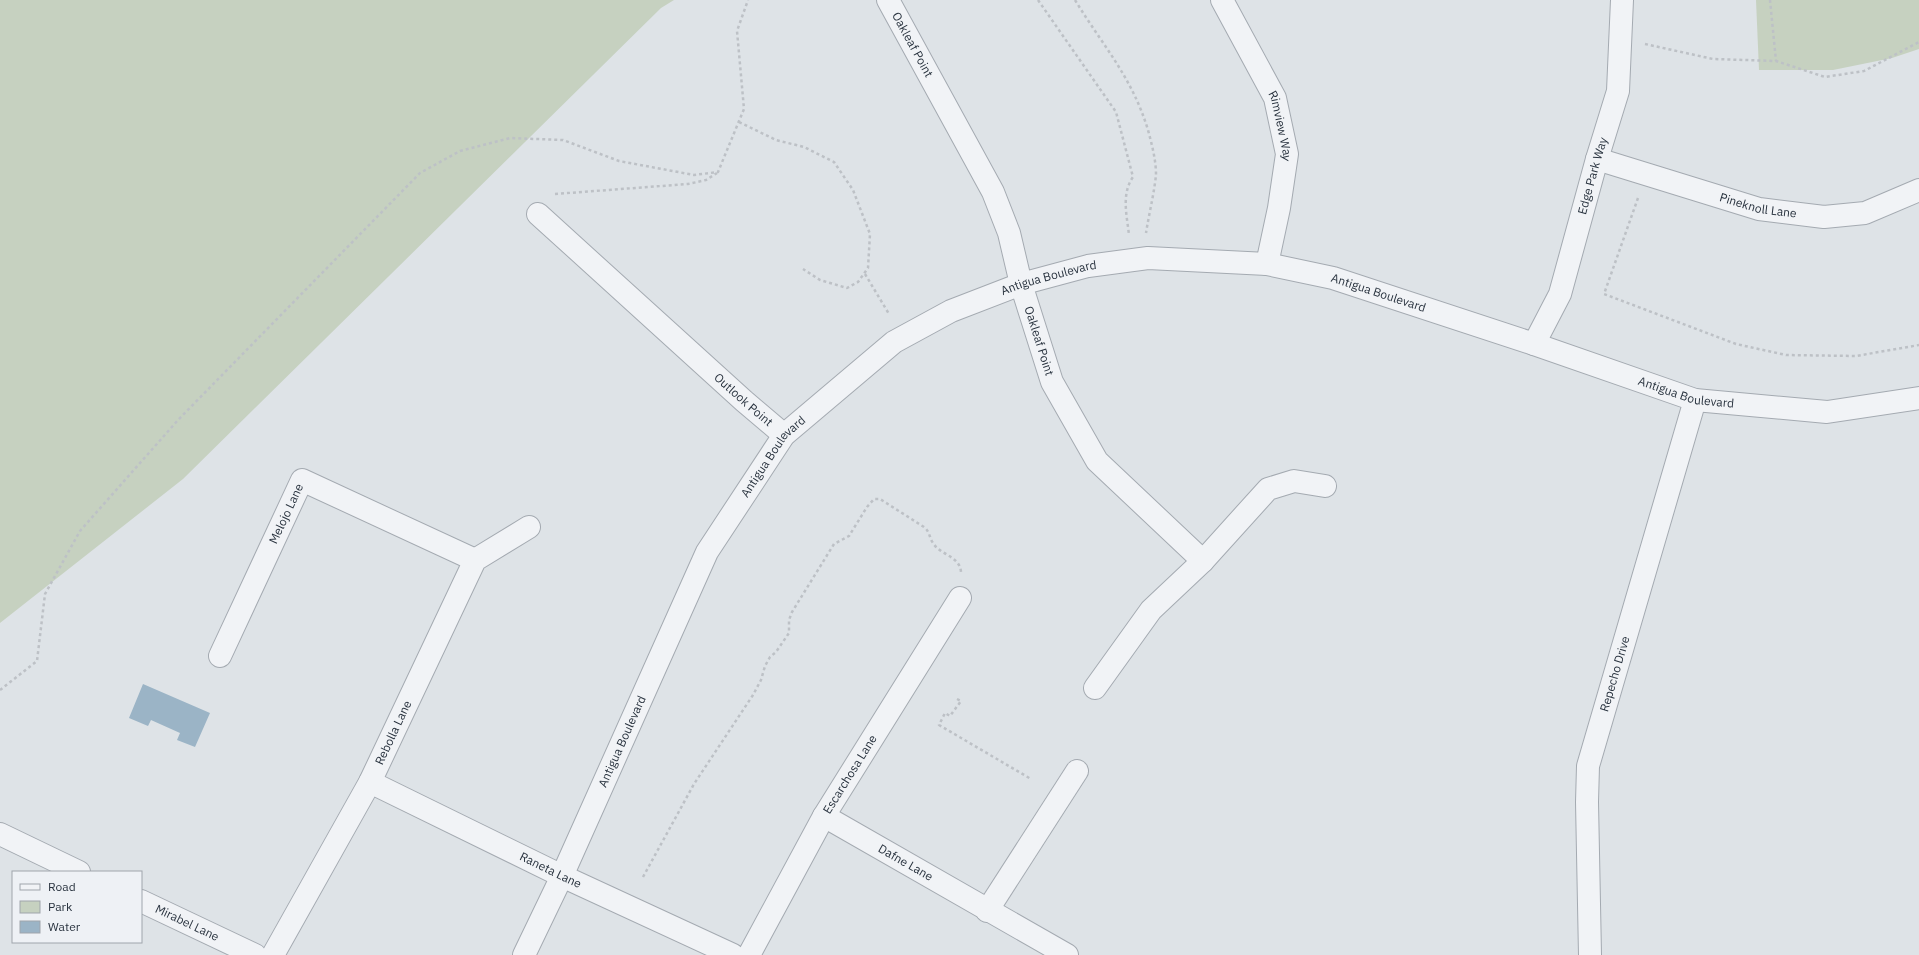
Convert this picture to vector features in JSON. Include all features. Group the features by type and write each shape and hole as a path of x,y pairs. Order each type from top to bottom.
{"street":[{"name":"Oakleaf Point","path":"888,0 993,192 1009,233 1021,284 1052,382 1097,461 1203,561"},
{"name":"Rimview Way","path":"1222,0 1276,98 1287,154 1280,208 1267,264"},
{"name":"Edge Park Way","path":"1534,344 1560,294 1597,159 1618,91 1622,0"},
{"name":"Pineknoll Lane","path":"1597,159 1759,209 1824,217 1865,213 1919,190"},
{"name":"Outlook Point","path":"538,214 784,436"},
{"name":"Antigua Boulevard","path":"524,955 562,876 708,552 784,436 894,342 951,311 1021,284 1088,266 1137,260 1267,264 1333,278 1534,344 1695,400 1827,412 1919,398"},
{"name":"Repecho Drive","path":"1590,955 1587,802 1588,766 1695,400"},
{"name":"Melojo Lane","path":"220,656 302,480 475,560"},
{"path":"1095,688 1152,610 1203,561 1268,489 1294,481 1325,486"},
{"path":"475,560 529,527"},
{"name":"Rebolla Lane","path":"273,955 370,782 475,560"},
{"name":"Escarchosa Lane","path":"750,955 824,816 960,598"},
{"path":"987,911 1077,771"},
{"name":"Raneta Lane","path":"370,782 562,876 733,955"},
{"name":"Dafne Lane","path":"824,816 987,911 1067,955"},
{"path":"0,834 78,871"},
{"name":"Mirabel Lane","path":"142,901 255,955"}],"path":[{"path":"538,214 549,194 688,184 706,180 718,172 744,109 737,31 748,0"},
{"path":"1038,0 1116,112 1133,177 1127,185 1126,202 1137,260"},
{"path":"1075,0 1121,67 1132,88 1143,114 1154,152 1156,175 1137,260"},
{"path":"1770,0 1776,61"},
{"path":"1620,43 1649,45 1713,59 1776,61 1825,77 1864,71 1919,42"},
{"path":"739,122 776,140 804,147 834,162 853,190 870,234 868,268 858,282 847,288 820,280 803,268"},
{"path":"0,690 37,661 45,594 80,531 178,420 420,173 460,151 510,138 563,140 619,161 694,174 718,172"},
{"path":"1646,174 1604,294 1736,344 1786,356 1856,356 1919,345"},
{"path":"864,274 904,337"},
{"path":"643,877 694,784 753,695 770,657 776,652 789,634 792,612 834,544 849,536 867,507 874,499 880,499 928,530 933,544 958,563 961,569 960,598"},
{"path":"957,699 961,701 950,716 945,713 939,725 1031,779"}],"green space":[{"path":"0,0 674,0 661,8 183,479 0,623"},
{"path":"1756,0 1919,0 1919,49 1892,58 1833,70 1759,70"}],"water":[{"path":"143,684 210,713 195,747 177,740 180,733 151,720 148,726 129,718"}]}
